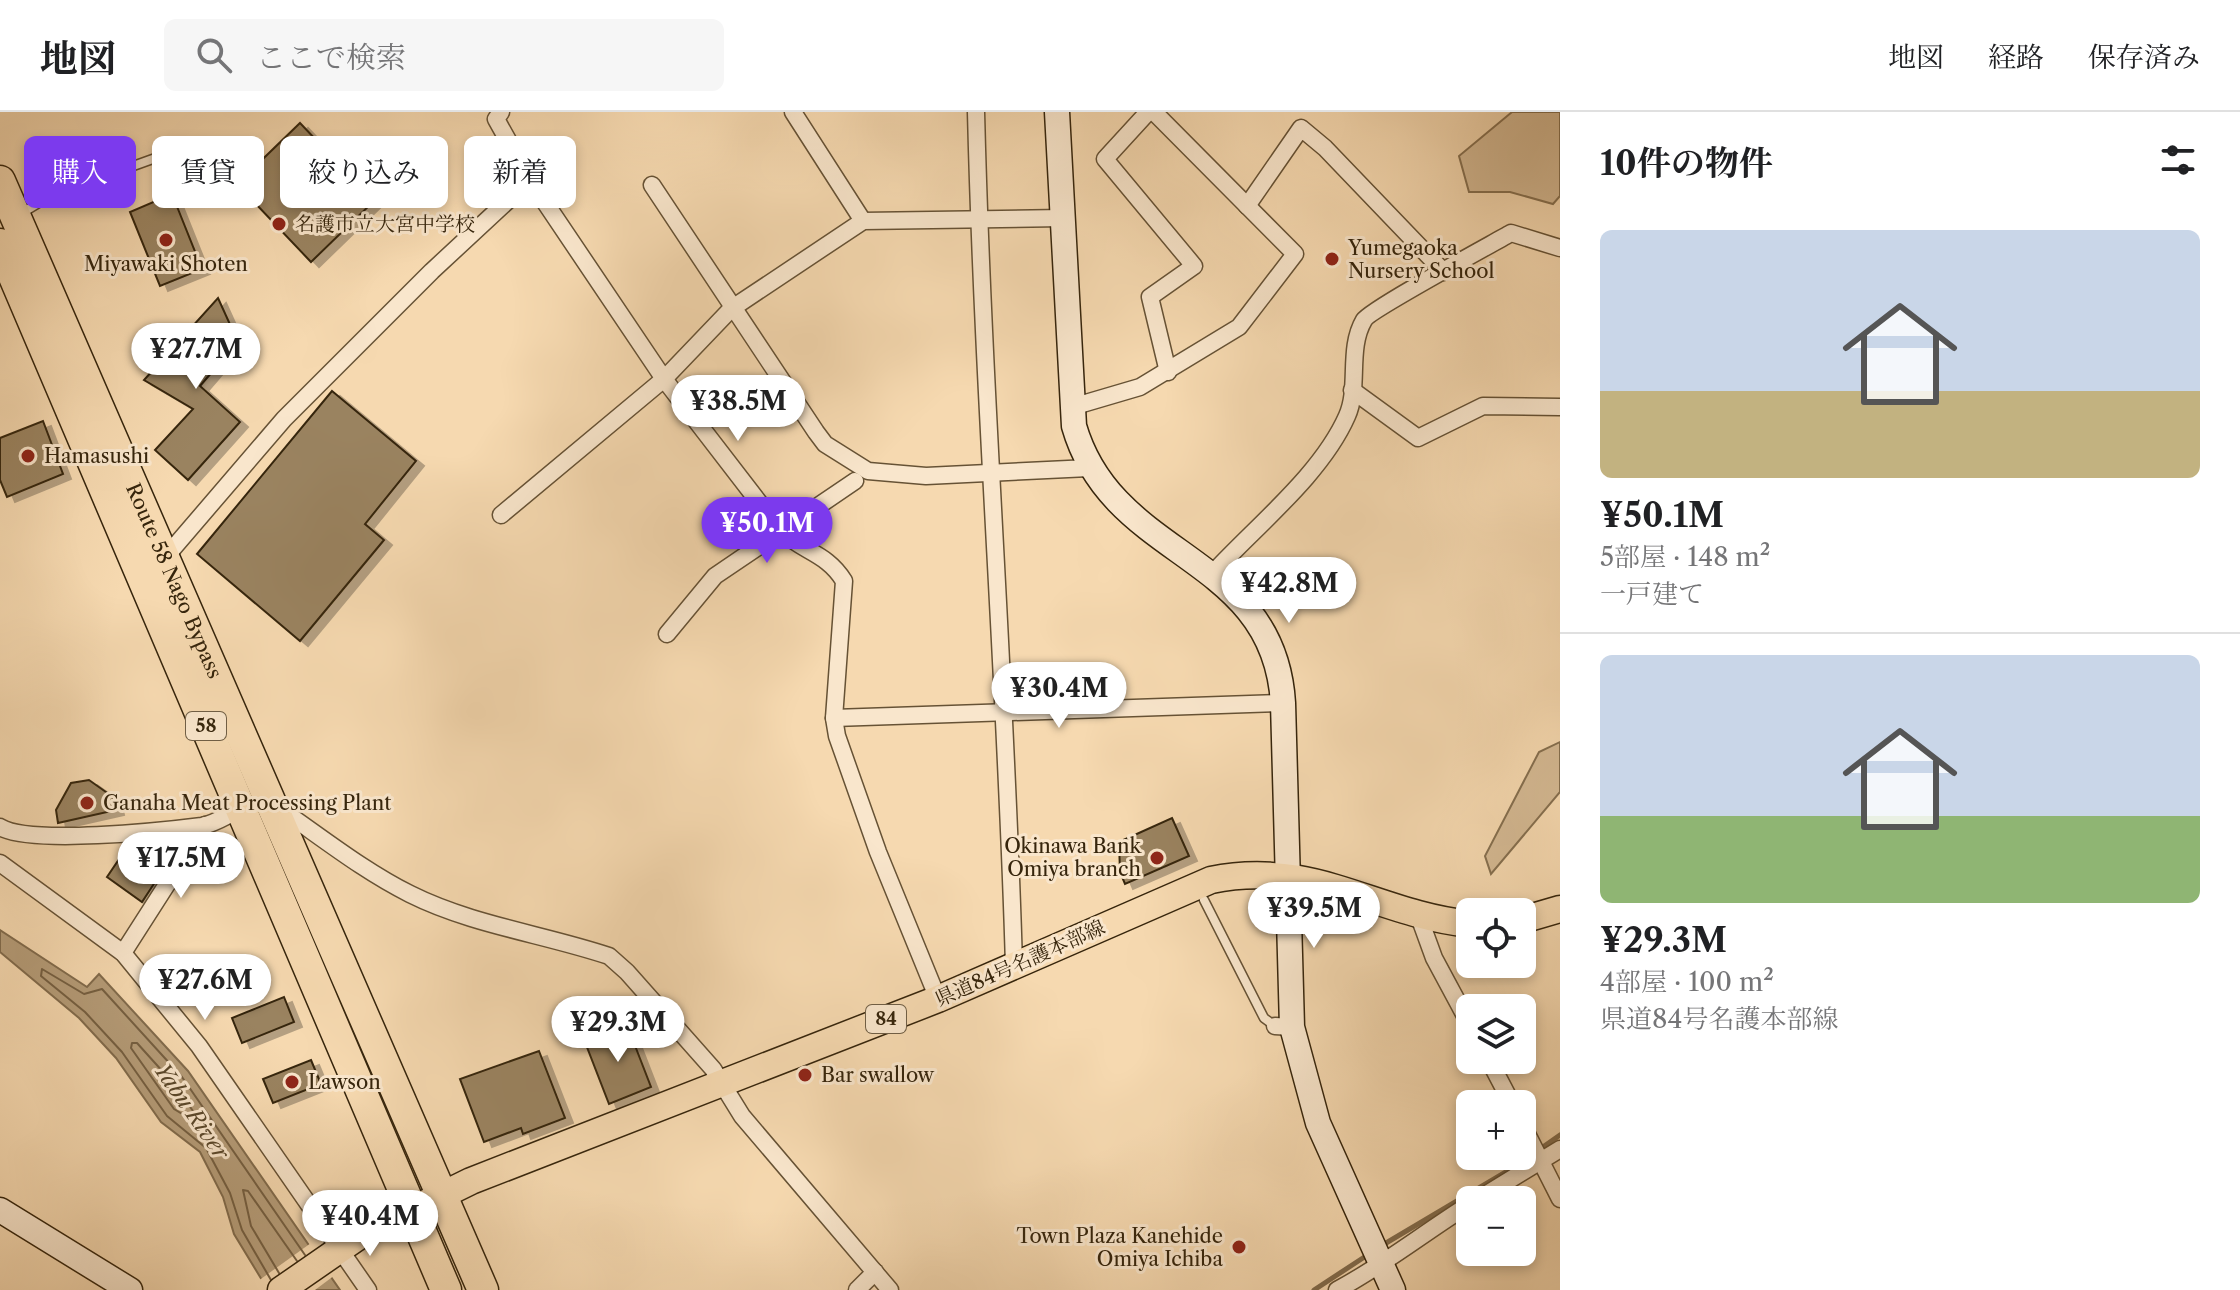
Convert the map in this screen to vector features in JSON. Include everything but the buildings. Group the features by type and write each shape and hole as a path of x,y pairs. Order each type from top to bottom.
{"highway":[{"name":"Route 58 Nago Bypass","path":"0,181 7,231 256,805 483,1290"},
{"name":"Route 58 Nago Bypass","path":"7,231 163,560 412,1209 446,1290"}],"main road":[{"name":"県道84号名護本部線","path":"281,1290 335,1251 441,1195 938,999 1211,880 1258,873 1288,875 1327,883 1418,914 1456,921"},
{"path":"1536,916 1560,909"}],"street":[{"path":"501,112 496,119 505,136"},
{"path":"793,112 863,221"},
{"path":"976,112 988,473 1005,711 1014,966"},
{"path":"1057,112 1074,426 1089,468 1114,500 1140,524 1212,574 1239,597 1267,635 1281,677 1283,703 1288,875 1283,1026 1318,1123 1393,1290"},
{"path":"1072,407 1140,387 1168,372 1239,327 1295,254 1151,112 1105,159 1194,266 1150,297 1168,372"},
{"path":"1247,206 1301,128 1325,148 1444,272"},
{"path":"652,185 731,309 825,444 845,458 868,471 926,476 1089,468"},
{"path":"163,560 284,419 500,208"},
{"path":"549,208 664,379 781,531 792,542 833,564 844,581 834,718 878,852 938,999"},
{"path":"501,515 664,379 731,309 863,221 1063,218"},
{"path":"1212,574 1324,457 1349,412 1358,336 1365,318 1377,307 1511,233 1560,248"},
{"path":"1352,390 1418,438 1483,406 1560,407"},
{"path":"667,634 715,576 855,481"},
{"path":"834,718 1283,703"},
{"path":"0,827 10,833 46,838 205,825 256,805 409,894 462,915 609,956 713,1069 742,1116 890,1290"},
{"path":"123,953 205,825"},
{"path":"0,863 123,953 199,1046 335,1251 368,1290"},
{"path":"1418,914 1434,958 1456,999"},
{"path":"1500,1186 1560,1149"},
{"path":"1536,1151 1560,1199"},
{"path":"0,1210 130,1290"},
{"path":"1337,1290 1376,1257 1419,1236 1456,1213"},
{"path":"857,1290 875,1272"}],"lane":[{"path":"7,231 50,196 152,159"},
{"path":"1204,900 1259,1009 1283,1026"}],"shaded area":[{"path":"1512,112 1560,112 1560,196 1553,204 1510,192 1469,192 1459,156"},
{"path":"1560,742 1560,792 1491,874 1485,856 1539,752"}],"water":[{"name":"Yabu River","path":"0,930 87,987 99,974 188,1071 340,1290 268,1290 234,1234 223,1197 200,1152 161,1122 116,1058 79,1018 0,952"}],"pier":[{"path":"311,1243 335,1275 315,1290 263,1290 258,1281"}],"waterway":[{"path":"1381,1246 1516,1166 1560,1135"},
{"path":"1314,1290 1369,1254"}],"place":[{"name":"名護市立大宮中学校","path":"279,224"},
{"name":"Miyawaki Shoten","path":"166,240"},
{"name":"Yumegaoka Nursery School","path":"1332,259"},
{"name":"Hamasushi","path":"28,456"},
{"name":"Ganaha Meat Processing Plant","path":"87,803"},
{"name":"Okinawa Bank Omiya branch","path":"1157,858"},
{"name":"Bar swallow","path":"805,1075"},
{"name":"Lawson","path":"292,1082"},
{"name":"Town Plaza Kanehide Omiya Ichiba","path":"1239,1247"}]}
